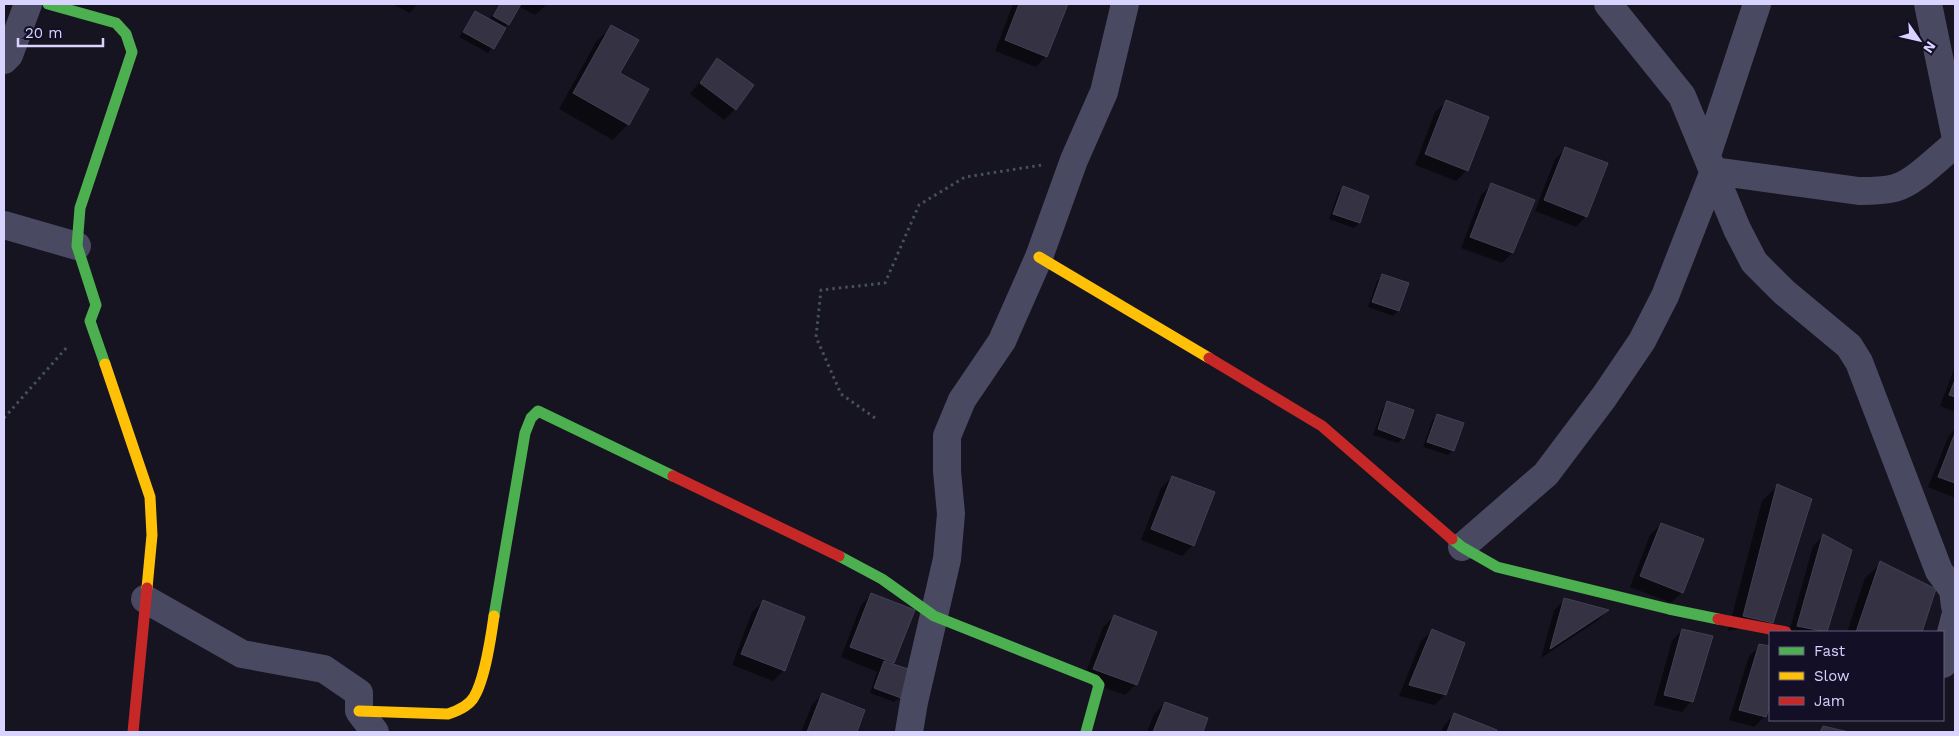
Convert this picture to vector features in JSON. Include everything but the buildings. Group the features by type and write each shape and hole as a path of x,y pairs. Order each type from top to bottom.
{"street":[{"path":"4,60 28,4"},
{"path":"48,4 116,23 126,34 132,52 80,208 78,246 96,305 90,321 150,497 152,535 133,732"},
{"path":"909,732 914,702 947,559 951,514 947,471 947,436 962,400 1002,341 1039,257 1074,160 1104,92 1125,4"},
{"path":"1608,4 1682,96 1743,242 1754,262 1784,292 1849,346 1859,362 1939,571 1953,590 1955,606"},
{"path":"1462,547 1546,474 1604,397 1642,340 1665,296 1710,163 1757,4"},
{"path":"1928,4 1955,134"},
{"path":"1710,163 1860,191 1882,190 1896,188 1908,182 1955,144"},
{"path":"4,225 78,246"},
{"path":"1039,257 1322,426 1462,547 1497,567 1668,609 1781,631"},
{"path":"359,711 448,714 459,710 474,698 488,652 526,433 531,418 538,411 862,567 934,616 1094,680 1099,685 1086,732"},
{"path":"145,600 242,654 324,669 359,692 359,711 375,732"},
{"path":"1944,660 1955,617"}],"path":[{"path":"875,418 841,394 816,337 821,290 885,283 919,205 965,177 1074,160"},
{"path":"4,418 90,321"}],"traffic: fast":[{"path":"48,4 116,23 126,34 132,52 80,208 77,246 96,305 90,321 105,364"},
{"path":"494,616 525,433 531,418 538,411 673,476"},
{"path":"1452,539 1462,547 1497,567 1718,619"},
{"path":"839,556 882,579 934,616 1095,680 1099,685 1086,732"}],"traffic: slow":[{"path":"1039,257 1209,358"},
{"path":"105,364 150,497 152,535 147,588"},
{"path":"359,711 448,714 466,706 474,697 481,680 487,658 494,616"}],"traffic: jam":[{"path":"1209,358 1322,426 1452,539"},
{"path":"673,476 839,556"},
{"path":"133,732 147,588"},
{"path":"1718,619 1781,631"}]}
